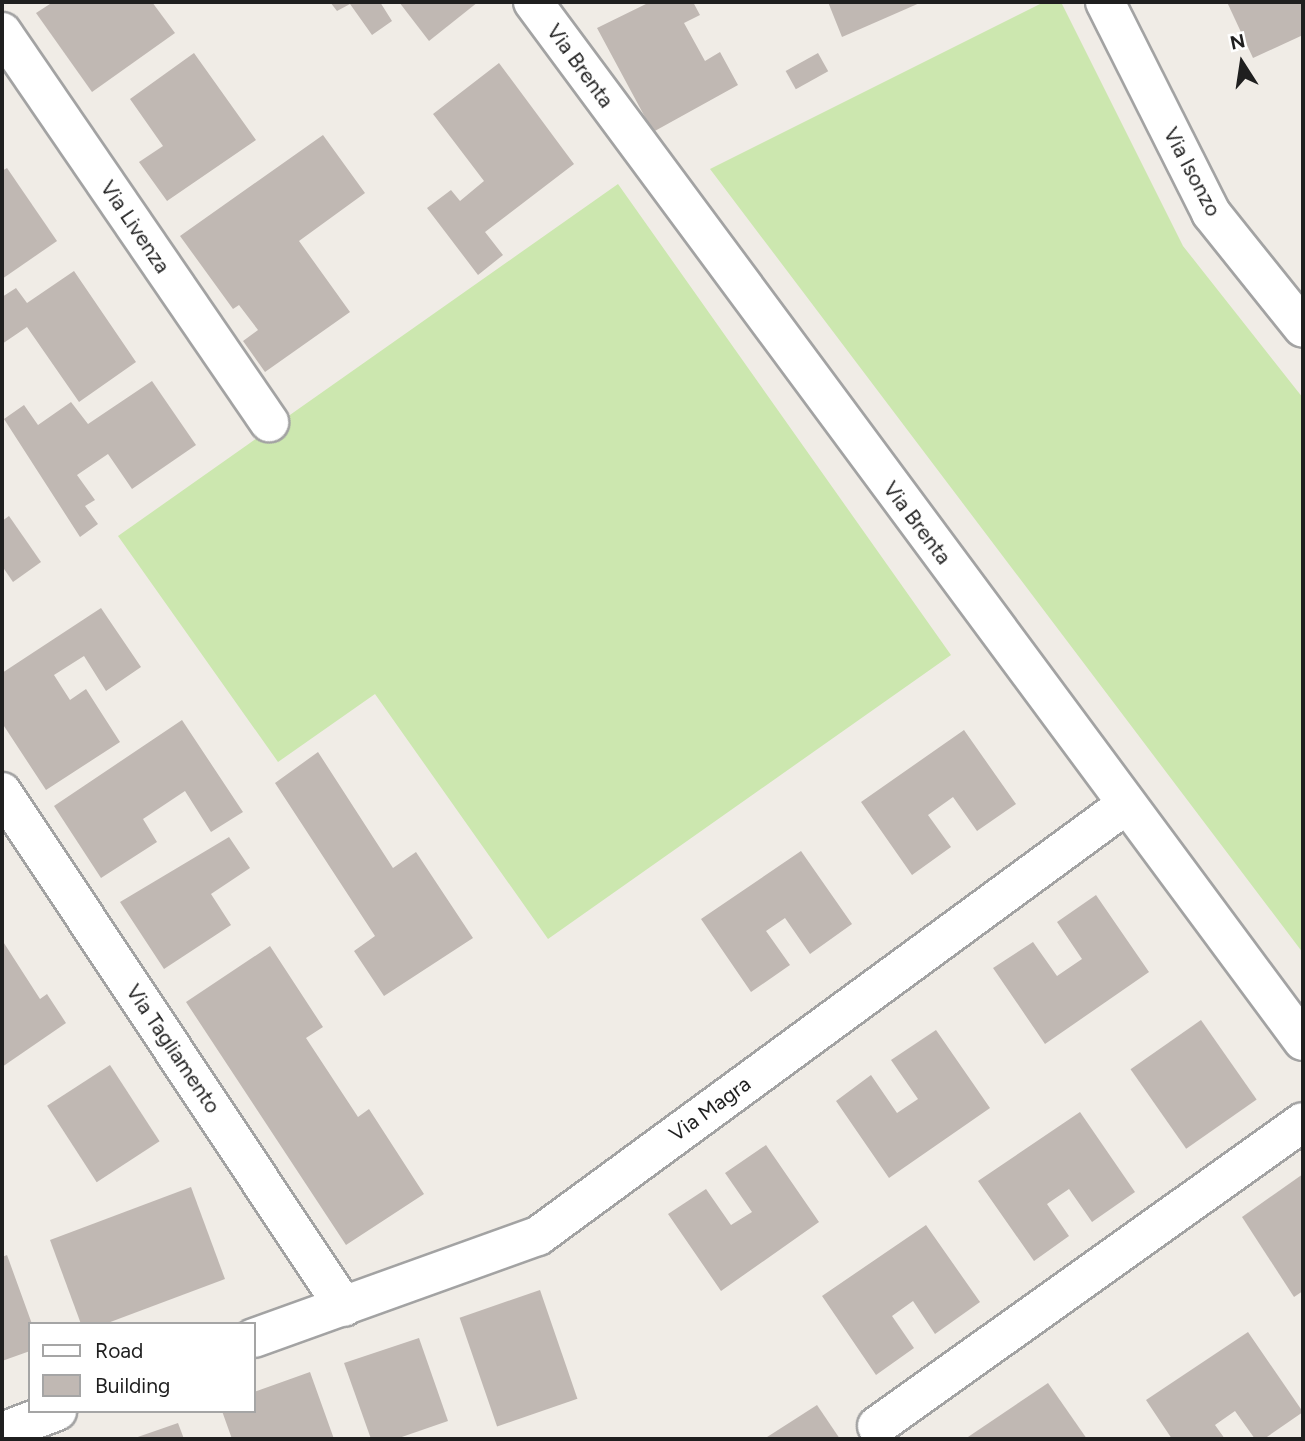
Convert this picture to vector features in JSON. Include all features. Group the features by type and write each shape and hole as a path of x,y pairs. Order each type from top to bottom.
{"street":[{"name":"Via Brenta","path":"533,2 1303,1041"},
{"name":"Via Isonzo","path":"1105,2 1211,213 1303,328"},
{"name":"Via Livenza","path":"2,33 269,422"},
{"name":"Via Tagliamento","path":"2,792 344,1307"},
{"name":"Via Magra","path":"256,1338 538,1236 1127,804"},
{"path":"877,1426 1303,1122"},
{"path":"2,1432 52,1413"}],"green space":[{"path":"1044,2 1061,2 1183,246 1303,398 1303,953 710,169"},
{"path":"618,184 951,655 548,939 375,694 278,762 118,536"}],"building":[{"path":"53,2 152,2 175,33 92,92 36,13"},
{"path":"330,2 380,2 392,21 372,35 350,4 337,11"},
{"path":"399,2 478,2 429,41"},
{"path":"650,2 693,2 700,15 684,23 705,61 720,52 738,85 653,132 597,28"},
{"path":"828,2 922,2 842,37"},
{"path":"1227,2 1303,2 1303,35 1253,58"},
{"path":"194,53 256,140 167,201 139,162 163,146 130,99"},
{"path":"818,53 828,71 796,89 786,71"},
{"path":"499,63 574,164 485,232 503,255 478,275 427,208 451,190 460,201 484,181 433,114"},
{"path":"323,135 365,193 299,241 350,312 265,372 243,341 258,330 239,305 233,309 180,236"},
{"path":"7,168 57,241 2,279 2,171"},
{"path":"74,271 136,362 79,402 27,327 2,344 2,297 16,288 27,303"},
{"path":"152,381 196,445 132,489 108,454 77,475 95,500 85,506 98,524 80,537 4,419 24,405 38,425 71,402 88,424"},
{"path":"9,516 41,562 13,582 2,566 2,521"},
{"path":"101,608 141,667 106,691 84,656 54,675 70,700 86,689 120,742 46,790 2,723 2,673"},
{"path":"182,720 243,812 211,832 185,791 143,819 157,842 101,878 54,806"},
{"path":"964,730 1016,804 977,831 953,797 928,815 951,847 912,875 861,802"},
{"path":"318,752 393,868 416,852 473,938 384,996 354,951 375,936 275,783"},
{"path":"229,837 250,868 211,894 231,925 164,969 120,902"},
{"path":"801,851 852,924 810,954 785,918 766,931 790,965 751,992 701,919"},
{"path":"1096,895 1149,972 1045,1044 993,968 1033,942 1057,976 1082,959 1057,922"},
{"path":"2,940 40,999 47,994 66,1023 2,1067"},
{"path":"270,946 323,1027 306,1038 358,1117 369,1109 424,1194 346,1245 186,1002"},
{"path":"1201,1020 1257,1099 1186,1149 1131,1069"},
{"path":"936,1030 990,1108 889,1178 836,1101 871,1075 897,1113 918,1099 891,1060"},
{"path":"110,1065 160,1141 97,1182 47,1106"},
{"path":"1080,1112 1135,1192 1092,1222 1069,1189 1047,1204 1069,1236 1034,1261 978,1181"},
{"path":"766,1145 819,1222 721,1291 668,1214 706,1189 731,1225 752,1212 725,1173"},
{"path":"1303,1174 1303,1291 1294,1297 1242,1217"},
{"path":"191,1187 225,1279 110,1322 80,1322 50,1240"},
{"path":"926,1225 980,1302 935,1334 913,1301 892,1316 914,1348 876,1375 822,1296"},
{"path":"7,1255 31,1322 28,1322 28,1352 2,1361 2,1257"},
{"path":"540,1290 577,1399 497,1426 460,1318"},
{"path":"1248,1332 1303,1412 1264,1439 1255,1439 1235,1411 1215,1425 1225,1439 1172,1439 1146,1400"},
{"path":"419,1338 448,1421 396,1439 371,1439 344,1363"},
{"path":"310,1372 334,1439 232,1439 223,1413 256,1413 256,1391"},
{"path":"1048,1383 1087,1439 965,1439"},
{"path":"817,1405 840,1439 764,1439"},
{"path":"178,1423 184,1439 132,1439"}]}
